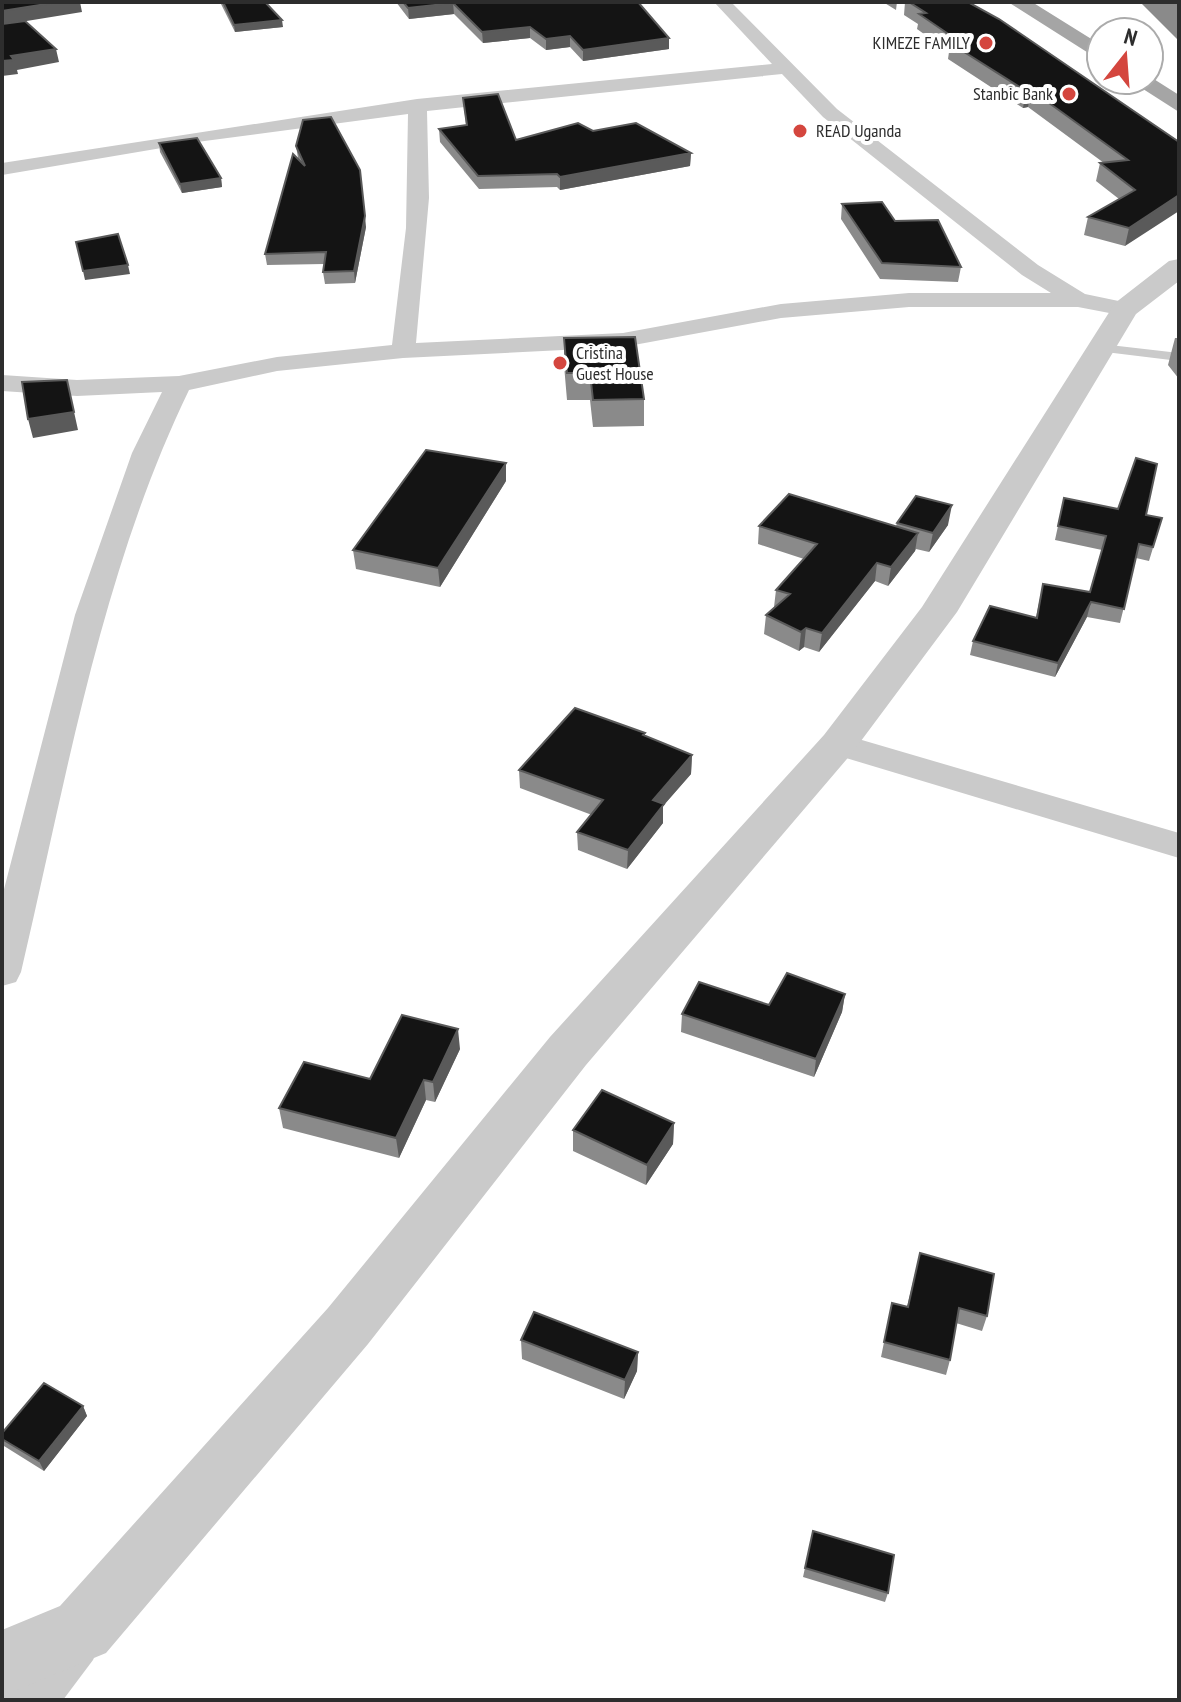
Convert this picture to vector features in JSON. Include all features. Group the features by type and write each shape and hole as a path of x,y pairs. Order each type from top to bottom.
{"main road":[{"path":"1018,2 1085,44"}],"street":[{"path":"722,2 830,113 1030,270 1078,300"},
{"path":"2,169 141,143 417,105 787,68"},
{"path":"403,351 419,229 421,155 417,105"},
{"path":"29,1700 83,1630 348,1326 568,1051 838,744 938,612 1125,309 1179,267"},
{"path":"2,383 77,388 179,384 277,364 403,351 623,340 781,311 909,300 1078,300 1125,309"},
{"path":"2,972 90,615 145,453 179,384"},
{"path":"838,744 1179,846"},
{"path":"2,1663 83,1630"}],"lane":[{"path":"1101,348 1179,357"}],"building":[{"path":"2,2 59,2 2,11"},
{"path":"223,2 265,2 282,20 234,25"},
{"path":"403,2 638,2 669,38 583,50 570,36 546,39 530,27 482,32 453,3 408,8"},
{"path":"909,2 968,2 999,19 1085,78 1085,96 1112,96 1179,142 1179,195 1129,228 1088,217 1135,190 1100,163 1128,160 1031,90 1026,91 950,43 960,42 919,14 926,13"},
{"path":"25,21 56,49 11,56 14,60 2,61 2,24"},
{"path":"498,94 516,140 578,123 593,131 636,123 691,153 560,177 557,174 478,176 439,129 467,125 463,98"},
{"path":"331,117 360,170 365,216 354,271 323,272 326,252 265,254 293,154 305,166 296,146 303,120"},
{"path":"197,138 221,178 180,184 159,143"},
{"path":"882,202 895,221 938,220 961,267 882,263 842,204"},
{"path":"118,234 128,265 83,271 76,242"},
{"path":"635,337 644,399 593,400 590,373 567,373 564,338"},
{"path":"67,380 74,412 28,419 22,382"},
{"path":"426,450 506,463 438,568 353,550"},
{"path":"1136,458 1157,464 1146,515 1162,518 1153,547 1139,544 1124,609 1091,602 1058,663 973,641 990,606 1037,618 1043,584 1090,592 1106,536 1058,526 1064,498 1118,509"},
{"path":"789,494 918,533 891,567 877,563 822,633 806,628 801,632 766,615 790,594 776,590 817,544 759,526"},
{"path":"916,496 952,505 933,533 897,523"},
{"path":"575,708 645,733 643,735 692,755 653,800 664,804 628,850 577,832 603,800 519,770"},
{"path":"787,973 845,994 816,1059 682,1014 699,982 769,1005"},
{"path":"402,1015 458,1029 433,1082 424,1080 396,1138 279,1108 304,1062 370,1079"},
{"path":"602,1090 674,1123 647,1165 573,1130"},
{"path":"920,1253 994,1274 987,1316 959,1308 950,1360 884,1342 892,1303 908,1307"},
{"path":"534,1312 638,1352 625,1380 521,1340"},
{"path":"44,1383 83,1406 39,1461 2,1439 2,1433"},
{"path":"813,1531 894,1555 888,1593 805,1568"}],"place":[{"name":"KIMEZE FAMILY","path":"986,43"},
{"name":"Stanbic Bank","path":"1069,94"},
{"name":"READ Uganda","path":"800,131"},
{"name":"Cristina Guest House","path":"560,363"}]}
